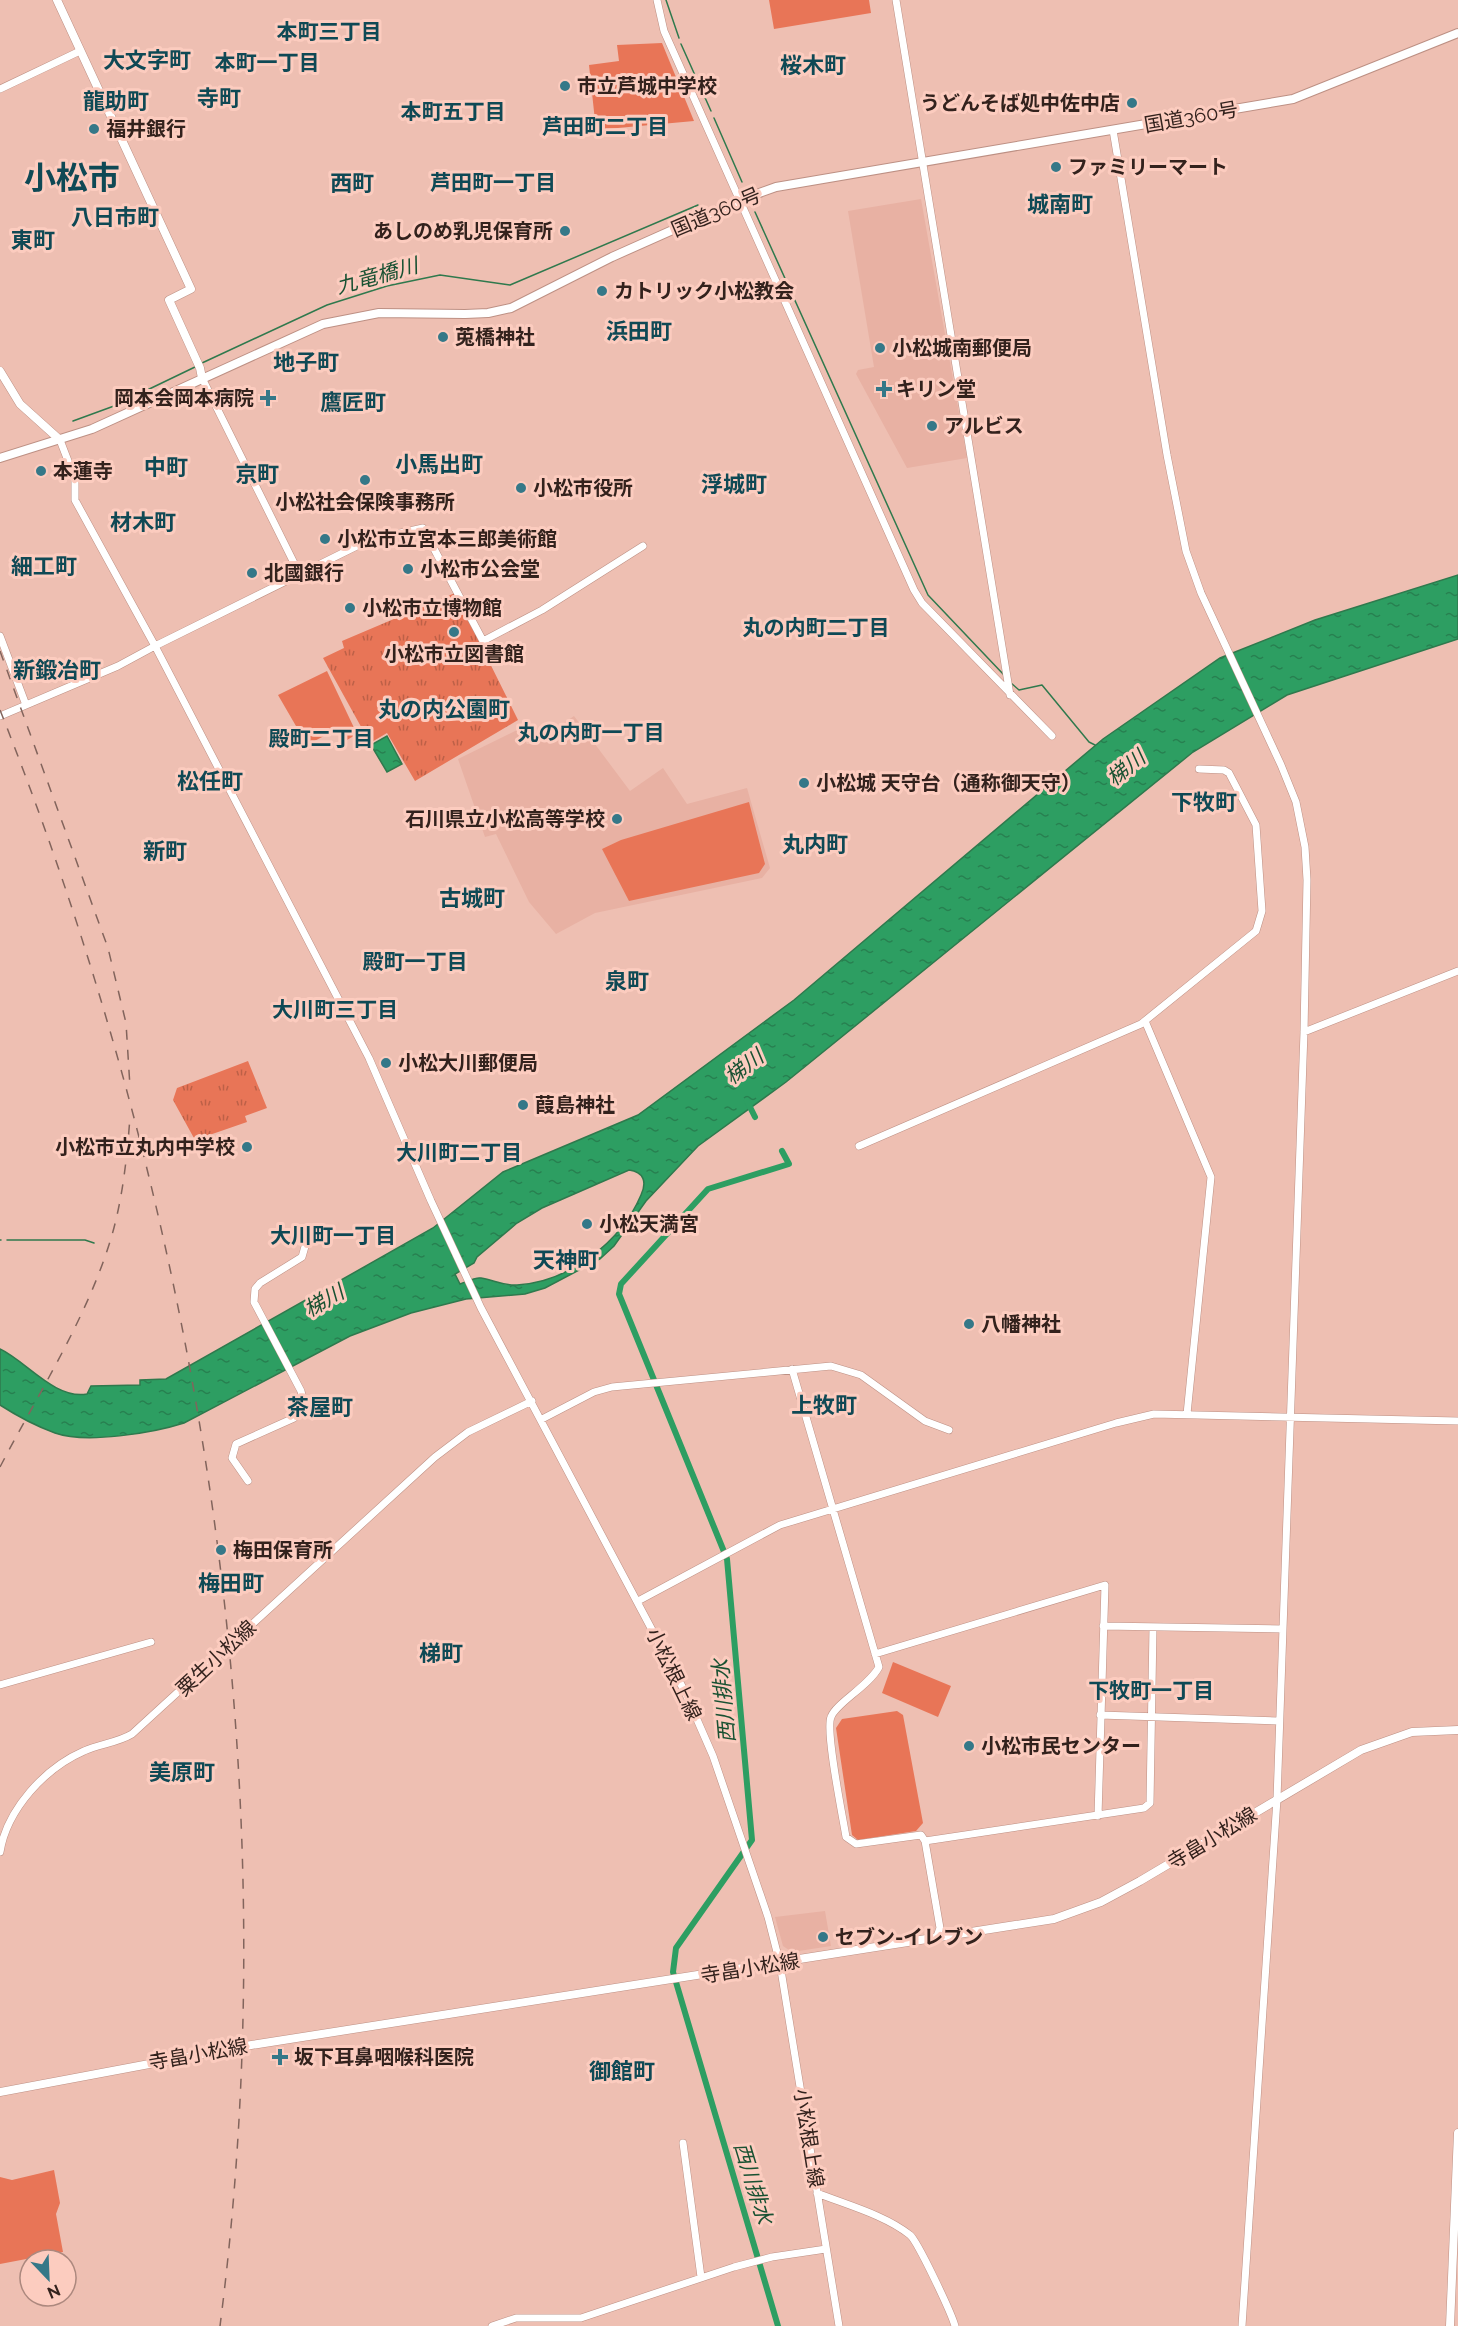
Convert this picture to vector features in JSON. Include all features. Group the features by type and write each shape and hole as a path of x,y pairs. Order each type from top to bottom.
{"highway":[{"name":"国道360号","path":"0,458 60,440 134,411 312,328 379,313 488,313 511,308 612,257 740,200 792,183 1293,99 1458,33"}],"main road":[{"path":"57,0 191,289 169,300 200,368 202,378"},
{"path":"0,371 20,404 60,440"},
{"name":"寺畠小松線","path":"0,2092 245,2046 780,1964 1054,1919 1101,1902 1361,1750 1390,1738 1432,1729 1458,1730"},
{"path":"1450,2326 1458,2133"}],"street":[{"path":"657,0 664,31 914,590 922,603 1052,736"},
{"path":"896,0 1010,695"},
{"path":"0,89 80,51"},
{"path":"1113,130 1167,454 1186,550 1195,578 1296,802 1305,847 1307,880 1304,1032 1277,1799 1242,2326"},
{"path":"202,378 300,575"},
{"name":"小松根上線","path":"60,440 75,479 75,500 155,646 369,1058 431,1201 482,1308 638,1601 695,1713 713,1756 780,1964 839,2326"},
{"path":"0,716 117,666 369,540 423,528 483,641 542,610 643,546"},
{"path":"0,636 26,705"},
{"path":"859,1146 1145,1021 1250,937 1261,922 1262,892 1256,825 1229,773 1224,770 1199,770"},
{"path":"1304,1032 1458,971"},
{"path":"1145,1021 1212,1177 1187,1414"},
{"path":"248,1481 232,1458 236,1444 245,1437 294,1418 304,1404 301,1391 256,1305 255,1289 260,1283 302,1257 306,1243"},
{"path":"542,1419 594,1392 662,1381 831,1366 861,1375 925,1421 949,1430"},
{"path":"792,1369 879,1667 874,1677 831,1715 835,1768 846,1838 856,1844 921,1835 925,1841 940,1928 936,1939"},
{"name":"粟生小松線","path":"0,1852 1,1843 22,1802 60,1763 84,1751 132,1734 435,1457 468,1432 532,1401"},
{"path":"638,1601 780,1525 1116,1423 1154,1414 1458,1422"},
{"path":"875,1654 1105,1585 1098,1816"},
{"path":"1103,1626 1283,1629"},
{"path":"925,1841 1098,1816 1144,1808 1150,1803 1153,1628"},
{"path":"0,1685 151,1642"},
{"path":"1100,1715 1278,1721"},
{"path":"683,2143 701,2277"},
{"path":"817,2193 890,2223 908,2234 921,2248 929,2272 955,2326"},
{"path":"492,2326 516,2318 581,2318 734,2267 772,2257 826,2249"}],"shaded area":[{"path":"921,199 967,458 907,468 856,374 858,370 874,367 848,211"},
{"name":"石川県立小松高等学校","path":"574,716 630,791 663,768 687,804 747,788 770,868 762,878 595,913 556,934 529,902 496,834 485,837 458,759 519,729 527,744 535,743"},
{"path":"825,1911 831,1946 792,1952 783,1946 775,1917"}],"green space":[{"path":"769,0 869,0 871,13 774,29"},
{"path":"662,43 694,121 596,130 589,65 619,61 617,45"},
{"path":"455,593 518,720 415,781 387,733 370,743 323,658 344,648 342,641"},
{"path":"327,671 357,734 347,740 339,728 307,745 278,695"},
{"path":"749,802 765,864 759,873 629,901 602,849 621,840"},
{"path":"248,1061 267,1108 245,1116 247,1122 195,1140 173,1100 177,1088"},
{"path":"893,1662 951,1686 938,1717 882,1693"},
{"path":"897,1711 903,1715 923,1823 916,1831 858,1840 852,1835 836,1728 842,1719"},
{"path":"54,2170 60,2203 56,2214 62,2248 18,2248 18,2261 0,2264 0,2177 12,2180"}],"water":[{"name":"梯川","path":"1458,575 1458,639 1287,695 1193,752 786,1082 698,1146 646,1201 614,1246 600,1259 545,1288 525,1294 466,1299 411,1313 350,1336 184,1423 171,1427 120,1436 68,1436 41,1427 0,1405 0,1349 52,1386 75,1394 87,1394 91,1386 140,1385 140,1380 166,1379 433,1228 503,1172 638,1115 794,1000 1103,739 1220,658 1315,620","holes":["629,1170 641,1175 644,1186 632,1212 607,1243 574,1268 536,1282 517,1285 479,1278 460,1284 455,1274 474,1263 477,1257 517,1223 542,1208"]},
{"path":"387,736 402,764 387,772 371,745"}],"waterway":[{"path":"666,0 679,38"},
{"path":"681,44 711,111"},
{"path":"714,118 742,182"},
{"name":"九竜橋川","path":"202,363 327,305 387,286 440,275 510,285 698,205"},
{"path":"755,212 928,595 1004,675"},
{"name":"九竜橋川","path":"73,421 114,406 195,367"},
{"path":"1011,683 1019,690 1042,685 1089,742 1095,745"},
{"name":"西川排水","path":"747,1101 755,1117"},
{"name":"西川排水","path":"778,2326 673,1972 676,1948 752,1840 727,1559 619,1294 621,1284 708,1189 789,1164 782,1151"},
{"path":"7,1240 85,1240 94,1243"}],"railway":[{"path":"0,651 108,948 126,1023 130,1087"},
{"path":"0,710 70,903 129,1101 177,1301 212,1505 234,1709 244,1915 239,2121 220,2326"},
{"path":"0,1467 62,1354 102,1265 119,1206 130,1117"}],"place":[{"name":"市立芦城中学校","path":"565,86"},
{"name":"うどんそば処中佐中店","path":"1132,103"},
{"name":"福井銀行","path":"94,129"},
{"name":"ファミリーマート","path":"1056,167"},
{"name":"あしのめ乳児保育所","path":"565,231"},
{"name":"カトリック小松教会","path":"602,291"},
{"name":"莵橋神社","path":"443,337"},
{"name":"小松城南郵便局","path":"880,348"},
{"name":"キリン堂","path":"884,389"},
{"name":"岡本会岡本病院","path":"268,398"},
{"name":"アルビス","path":"932,426"},
{"name":"本蓮寺","path":"41,471"},
{"name":"小松社会保険事務所","path":"365,480"},
{"name":"小松市役所","path":"521,488"},
{"name":"小松市立宮本三郎美術館","path":"325,539"},
{"name":"小松市公会堂","path":"408,569"},
{"name":"北國銀行","path":"252,573"},
{"name":"小松市立博物館","path":"350,608"},
{"name":"小松市立図書館","path":"454,632"},
{"name":"小松城 天守台（通称御天守）","path":"804,783"},
{"name":"石川県立小松高等学校","path":"617,819"},
{"name":"小松大川郵便局","path":"386,1063"},
{"name":"葭島神社","path":"523,1105"},
{"name":"小松市立丸内中学校","path":"247,1147"},
{"name":"小松天満宮","path":"587,1224"},
{"name":"八幡神社","path":"969,1324"},
{"name":"梅田保育所","path":"221,1550"},
{"name":"小松市民センター","path":"969,1746"},
{"name":"セブン-イレブン","path":"823,1937"},
{"name":"坂下耳鼻咽喉科医院","path":"280,2057"}],"district":[{"name":"本町三丁目","path":"329,32"},
{"name":"大文字町","path":"147,60"},
{"name":"本町一丁目","path":"267,63"},
{"name":"桜木町","path":"813,65"},
{"name":"寺町","path":"219,98"},
{"name":"龍助町","path":"116,101"},
{"name":"本町五丁目","path":"453,112"},
{"name":"芦田町二丁目","path":"605,127"},
{"name":"小松市","path":"72,178"},
{"name":"西町","path":"352,183"},
{"name":"芦田町一丁目","path":"493,183"},
{"name":"城南町","path":"1060,204"},
{"name":"八日市町","path":"115,217"},
{"name":"東町","path":"33,240"},
{"name":"浜田町","path":"639,331"},
{"name":"地子町","path":"306,362"},
{"name":"鷹匠町","path":"353,402"},
{"name":"小馬出町","path":"439,464"},
{"name":"中町","path":"166,467"},
{"name":"京町","path":"257,474"},
{"name":"浮城町","path":"734,484"},
{"name":"材木町","path":"143,522"},
{"name":"細工町","path":"44,566"},
{"name":"丸の内町二丁目","path":"816,628"},
{"name":"新鍛冶町","path":"57,670"},
{"name":"丸の内公園町","path":"444,709"},
{"name":"丸の内町一丁目","path":"591,733"},
{"name":"殿町二丁目","path":"321,739"},
{"name":"松任町","path":"210,781"},
{"name":"下牧町","path":"1204,802"},
{"name":"丸内町","path":"815,844"},
{"name":"新町","path":"165,851"},
{"name":"古城町","path":"472,898"},
{"name":"殿町一丁目","path":"415,962"},
{"name":"泉町","path":"627,981"},
{"name":"大川町三丁目","path":"335,1010"},
{"name":"大川町二丁目","path":"459,1153"},
{"name":"大川町一丁目","path":"333,1236"},
{"name":"天神町","path":"566,1260"},
{"name":"上牧町","path":"824,1405"},
{"name":"茶屋町","path":"320,1407"},
{"name":"梅田町","path":"231,1583"},
{"name":"梯町","path":"441,1653"},
{"name":"下牧町一丁目","path":"1151,1691"},
{"name":"美原町","path":"182,1772"},
{"name":"御館町","path":"622,2071"}]}
